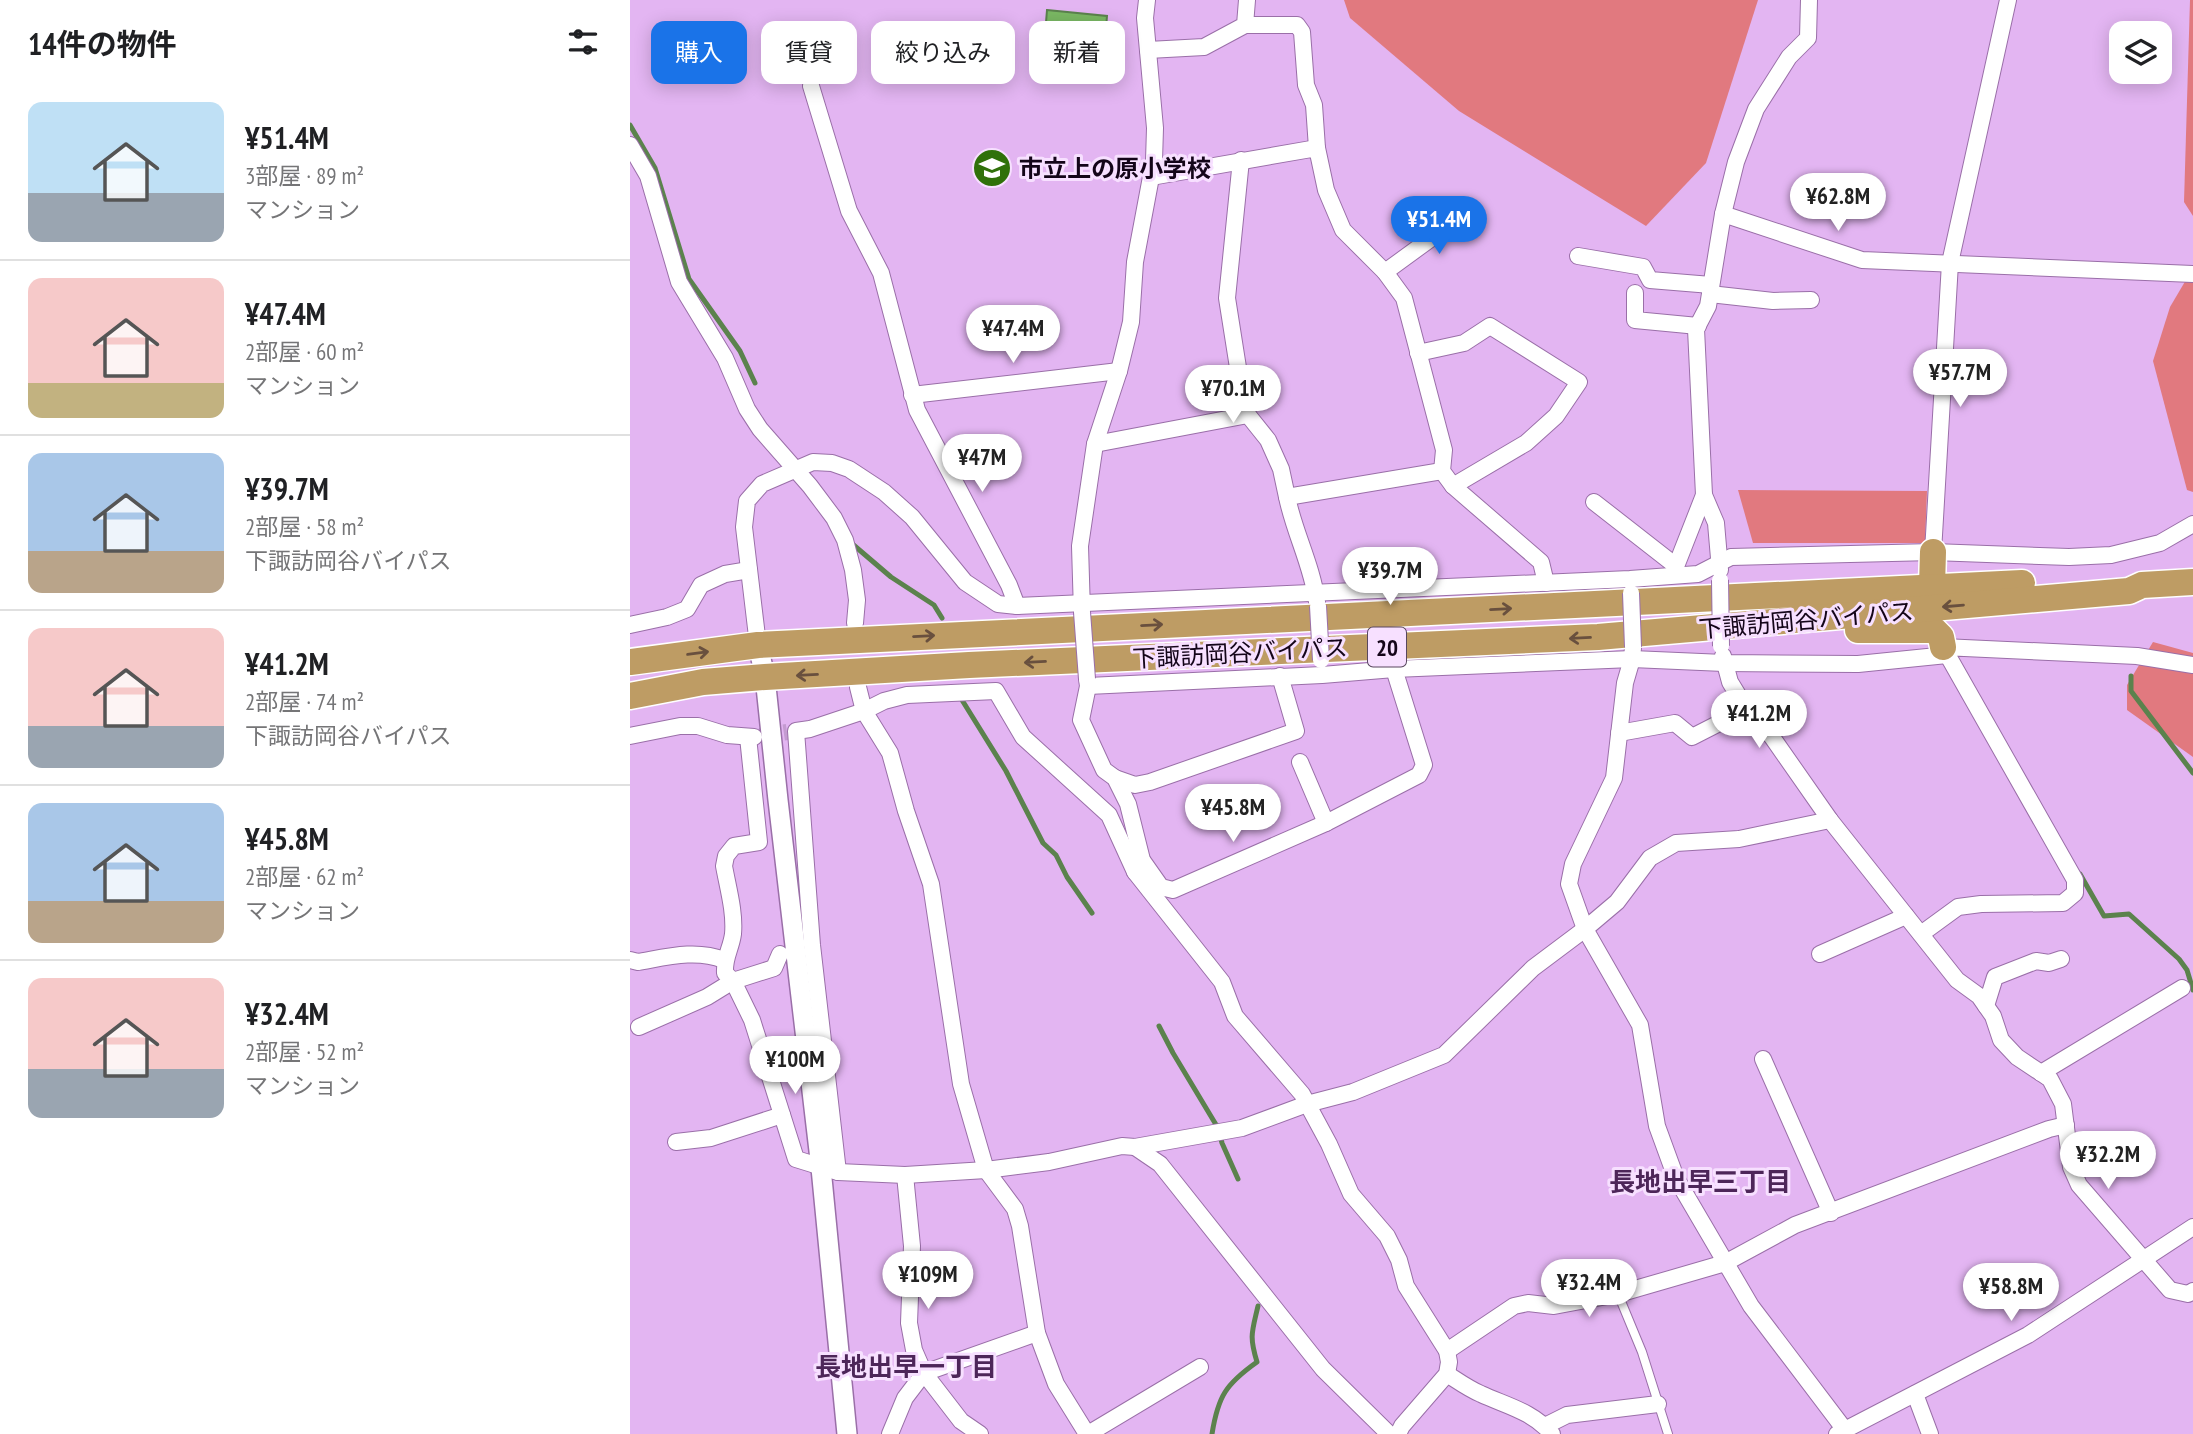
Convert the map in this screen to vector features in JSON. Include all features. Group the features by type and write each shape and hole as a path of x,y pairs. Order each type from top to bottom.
{"highway":[{"path":"1932,586 1933,552"},
{"name":"下諏訪岡谷バイパス","path":"630,662 758,645 1932,586 2127,579 2142,585"},
{"name":"下諏訪岡谷バイパス","path":"630,696 703,682 765,677 1598,637 2129,591 2142,585 2193,582"},
{"path":"1817,619 1832,628 1855,631 1934,631 1941,638 1945,651"}],"street":[{"path":"1147,0 1145,18 1155,128 1151,177 1135,262 1131,322 1119,371 1095,444 1080,546 1081,608 1087,682 1081,720 1104,770 1115,778 1135,785 1150,782 1296,731 1280,676"},
{"path":"1245,24 1247,0"},
{"path":"1809,0 1808,38 1789,57 1756,108 1735,162 1723,214 1708,306 1696,329 1703,495 1716,523 1720,563 1721,646 1727,684 1772,737 1830,820 1957,980 1979,996 1993,1016 2001,1040 2017,1058 2050,1079 2063,1104 2071,1167 2079,1185 2170,1290 2188,1294 2193,1291"},
{"path":"1933,552 1951,263 2008,0"},
{"path":"1148,50 1205,47 1245,24 1297,24 1302,32 1306,85 1314,104 1317,148 1326,190 1343,230 1385,272 1404,298 1444,450 1442,471 1453,486 1541,562 1546,583"},
{"path":"811,86 849,211 881,273 917,410 1009,585 1017,606"},
{"path":"630,145 648,176 679,282 725,358 747,409 760,429 834,518 845,540 857,600 855,623"},
{"path":"1151,177 1317,148"},
{"path":"1241,160 1227,298 1242,393 1248,415 1268,440 1282,469 1286,497 1317,599 1322,668"},
{"path":"1723,214 1862,260 2193,274"},
{"path":"1385,272 1433,237 1427,215"},
{"path":"1578,256 1643,267 1650,281 1773,301 1811,300"},
{"path":"1635,293 1636,320 1698,326"},
{"path":"1418,353 1464,343 1490,326 1579,382 1556,416 1526,443 1453,486"},
{"path":"912,395 1119,371"},
{"path":"1095,444 1248,415"},
{"path":"830,1170 778,800 765,677 758,645 744,527 747,501 762,484 813,462 832,463 849,469 884,492 912,517 965,582 998,604 1081,608 1317,599 1546,583 1630,586 1674,570 1698,574 1731,558 1933,552 2069,557 2111,555 2160,543 2193,524"},
{"path":"1286,497 1442,471"},
{"path":"1674,570 1703,495"},
{"path":"1594,502 1674,570"},
{"path":"630,625 667,617 687,609 701,585 725,574 749,570"},
{"path":"1630,586 1633,653 1625,683 1614,778 1573,864 1569,884 1585,929 1640,1025 1657,1126 1676,1178 1751,1306 1841,1432 2028,1335 2193,1227"},
{"path":"1087,682 1280,676 1322,668 1394,669 1633,653 1724,663 1858,664 1945,651 2137,656 2193,665"},
{"path":"1921,934 1958,907 1981,904 2063,903 2075,893 2075,880 1945,651"},
{"path":"1115,778 1128,804 1138,866 1161,887 1173,890 1326,823 1419,775 1424,765 1394,669"},
{"path":"858,687 864,711 890,753 931,884 961,1084 986,1170 1015,1209 1037,1333 1056,1384 1087,1434 1200,1367"},
{"path":"847,1434 830,1170 791,731 810,729 906,695 996,691 1024,737 1109,815 1138,866 1222,982 1234,1016 1302,1094 1329,1144 1351,1194 1387,1236 1399,1260 1406,1286 1447,1351 1449,1362 1447,1374 1398,1434"},
{"path":"1619,733 1675,723 1692,737 1739,713"},
{"path":"630,736 680,726 698,726 727,735 751,737 759,842 734,846 726,856 724,866 733,931 731,945 724,960 725,973 733,981 752,1020 796,1159 830,1170 905,1175 986,1170 1048,1162 1122,1146 1135,1147 1242,1128 1307,1104 1353,1092 1444,1055 1533,968 1617,902 1650,858 1676,843 1739,839 1830,820"},
{"path":"1300,762 1326,823"},
{"path":"1820,954 1906,916"},
{"path":"630,960 693,953 724,960"},
{"path":"639,1027 707,997 733,981 774,968 780,954"},
{"path":"1986,1006 1995,977 2036,961 2049,963 2061,959"},
{"path":"2041,1073 2182,988"},
{"path":"1763,1059 1831,1213"},
{"path":"676,1142 711,1138 782,1115"},
{"path":"1447,1351 1514,1306 1528,1303 1554,1306 1618,1294 1725,1263 1795,1225 2049,1129 2066,1125"},
{"path":"1135,1147 1160,1164 1323,1369 1389,1434"},
{"path":"905,1175 912,1245 909,1323 914,1350 924,1373 961,1421 981,1434"},
{"path":"890,1434 905,1398 924,1373 1037,1333"},
{"path":"1447,1374 1478,1393 1518,1408 1548,1430 1567,1415 1658,1404"},
{"path":"1914,1394 1930,1434"}],"lane":[{"path":"1618,1294 1642,1352 1668,1434"}],"shaded area":[{"path":"1344,0 1758,0 1706,163 1646,226 1459,111 1350,18"},
{"path":"2190,0 2193,0 2193,216 2184,202"},
{"path":"1047,10 1107,16 1107,21 1046,21"},
{"path":"2193,268 2193,492 2187,490 2153,361 2170,307"},
{"path":"1738,490 1927,491 1925,543 1753,543"},
{"path":"2153,642 2193,653 2193,757 2127,710 2127,685"}],"waterway":[{"path":"630,125 655,168 689,279 740,351 755,383"},
{"path":"850,542 891,577 934,605 942,618"},
{"path":"2131,676 2131,691 2193,773"},
{"path":"962,700 1006,771 1043,843 1056,855 1067,877 1092,913"},
{"path":"2080,874 2104,916 2129,914 2179,959 2187,970 2193,990"},
{"path":"1159,1026 1218,1128 1238,1179"},
{"path":"1212,1434 1217,1410 1225,1392 1257,1362 1252,1334 1258,1306"}],"tunnel":[{"path":"760,736 787,732"}],"place":[{"name":"市立上の原小学校","path":"992,168"}],"district":[{"name":"長地出早三丁目","path":"1700,1181"},
{"name":"長地出早一丁目","path":"906,1366"}]}
